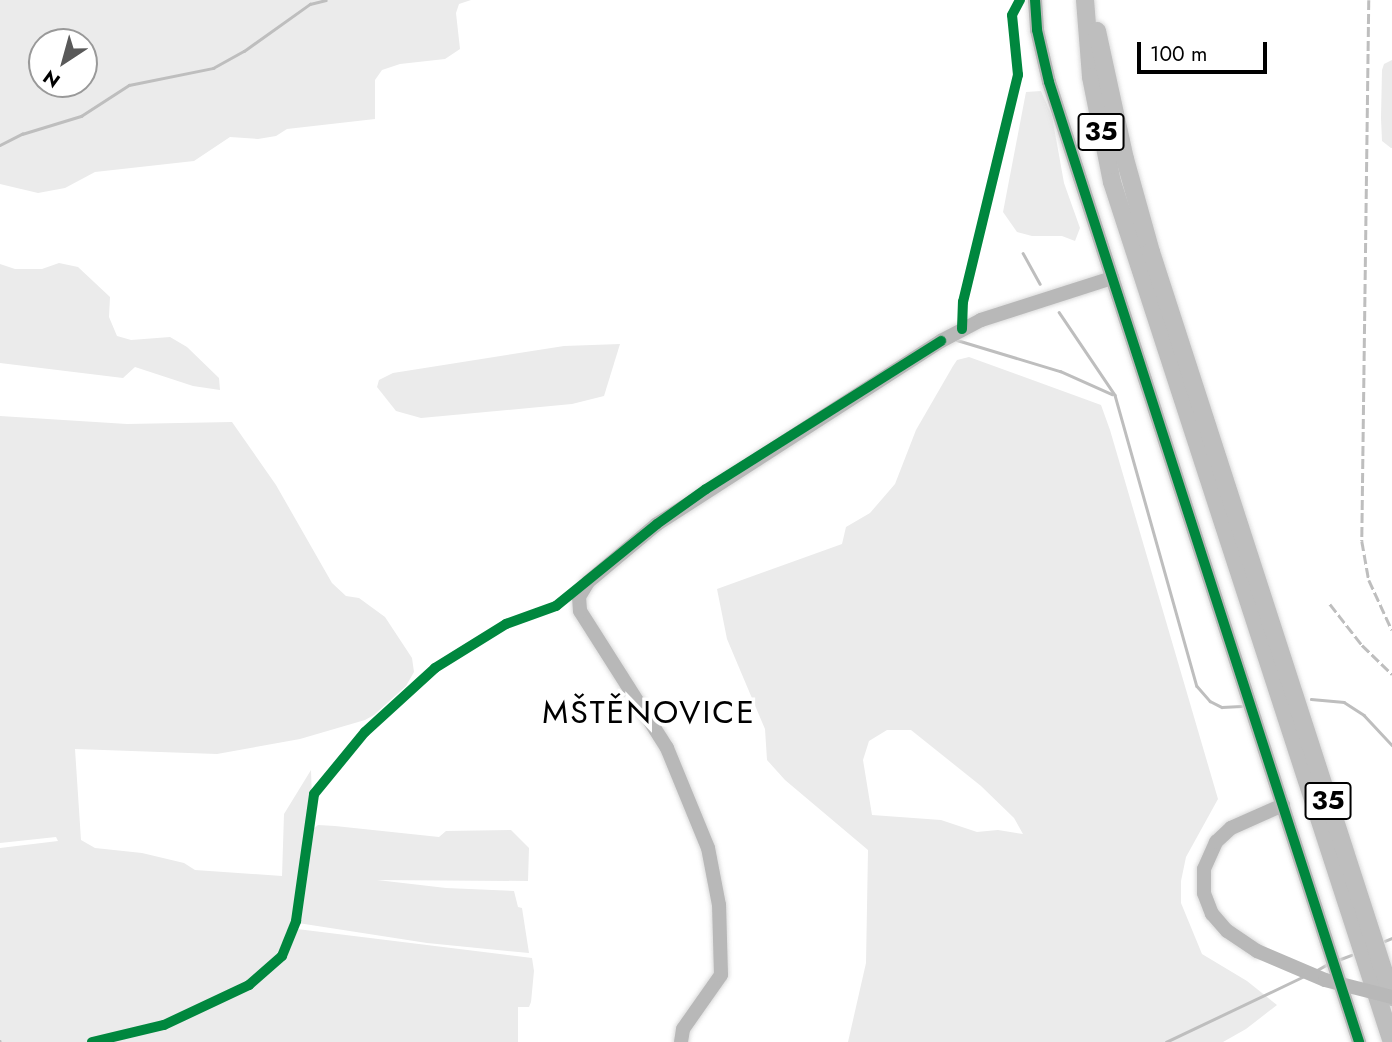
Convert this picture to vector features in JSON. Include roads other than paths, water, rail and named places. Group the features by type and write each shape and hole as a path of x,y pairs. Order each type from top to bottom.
{"highway":[{"name":"35","path":"1086,0 1091,77 1112,182 1392,1042"},
{"name":"35","path":"1091,0 1116,124 1151,253 1392,997"}],"street":[{"path":"1035,0 1037,30 1046,73 1359,1042"},
{"path":"681,1042 683,1029 721,975 719,905 708,848 667,748 579,611 579,597 588,582 667,517 941,341 981,320 1112,278"},
{"path":"1283,805 1249,818 1222,835 1210,851 1204,869 1204,893 1212,914 1227,932 1257,951 1325,981 1392,997"}],"waterway":[{"path":"0,145 22,134 81,116 129,85 213,68 244,51 310,4 326,0"},
{"path":"1023,253 1040,284"},
{"path":"1059,312 1115,395 1197,686 1210,701 1222,707 1241,706"},
{"path":"957,340 1060,371 1112,394"},
{"path":"1311,699 1344,702 1364,715 1392,745"},
{"path":"1385,941 1392,938"},
{"path":"1338,960 1351,955"},
{"path":"1317,970 1326,965"},
{"path":"1166,1042 1302,977"}],"railway":[{"path":"1369,0 1362,541 1369,580 1392,630"},
{"path":"1330,604 1362,645 1392,674"}],"district":[{"name":"MŠTĚNOVICE","path":"649,712"}]}
